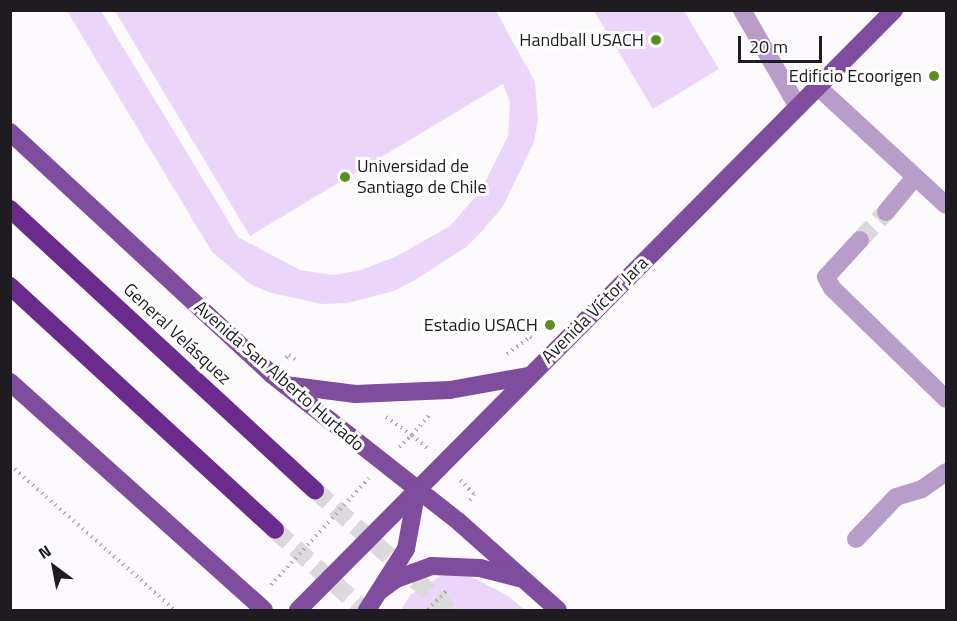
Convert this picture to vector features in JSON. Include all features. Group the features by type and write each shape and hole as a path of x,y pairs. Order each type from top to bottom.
{"highway":[{"name":"General Velásquez","path":"10,209 315,490"},
{"path":"10,286 275,530"}],"main road":[{"name":"Avenida Víctor Jara","path":"298,610 894,10"},
{"name":"Avenida San Alberto Hurtado","path":"10,132 284,385 417,489 558,610"},
{"path":"284,385 354,394 487,386 530,375"},
{"path":"10,382 264,610"},
{"path":"367,610 406,549 417,489"},
{"path":"381,590 413,571 452,564 524,579"}],"street":[{"path":"742,10 798,107"},
{"path":"818,87 946,205"},
{"path":"886,212 915,177"},
{"path":"860,240 826,278 832,288 946,399"},
{"path":"856,540 896,497 922,489 946,472"}],"path":[{"path":"503,355 514,352 530,337 551,354"},
{"path":"10,465 175,610"}],"shaded area":[{"path":"67,11 101,11 238,237 300,270 333,275 361,270 395,257 450,226 481,190 508,136 510,102 503,84 250,236 115,11 496,11 535,82 538,121 534,142 503,206 483,230 466,247 415,280 394,291 347,303 322,304 271,293 250,284 212,252"},
{"name":"Handball USACH","path":"594,11 684,11 719,69 653,109"},
{"path":"442,575 470,576 508,596 525,610 401,610 410,595"}],"tunnel":[{"path":"860,240 886,212"},
{"path":"315,490 449,610"},
{"path":"275,530 364,610"}],"place":[{"name":"Handball USACH","path":"656,40"},
{"name":"Edificio Ecoorigen","path":"934,76"},
{"name":"Universidad de Santiago de Chile","path":"345,177"},
{"name":"Estadio USACH","path":"550,325"}]}
